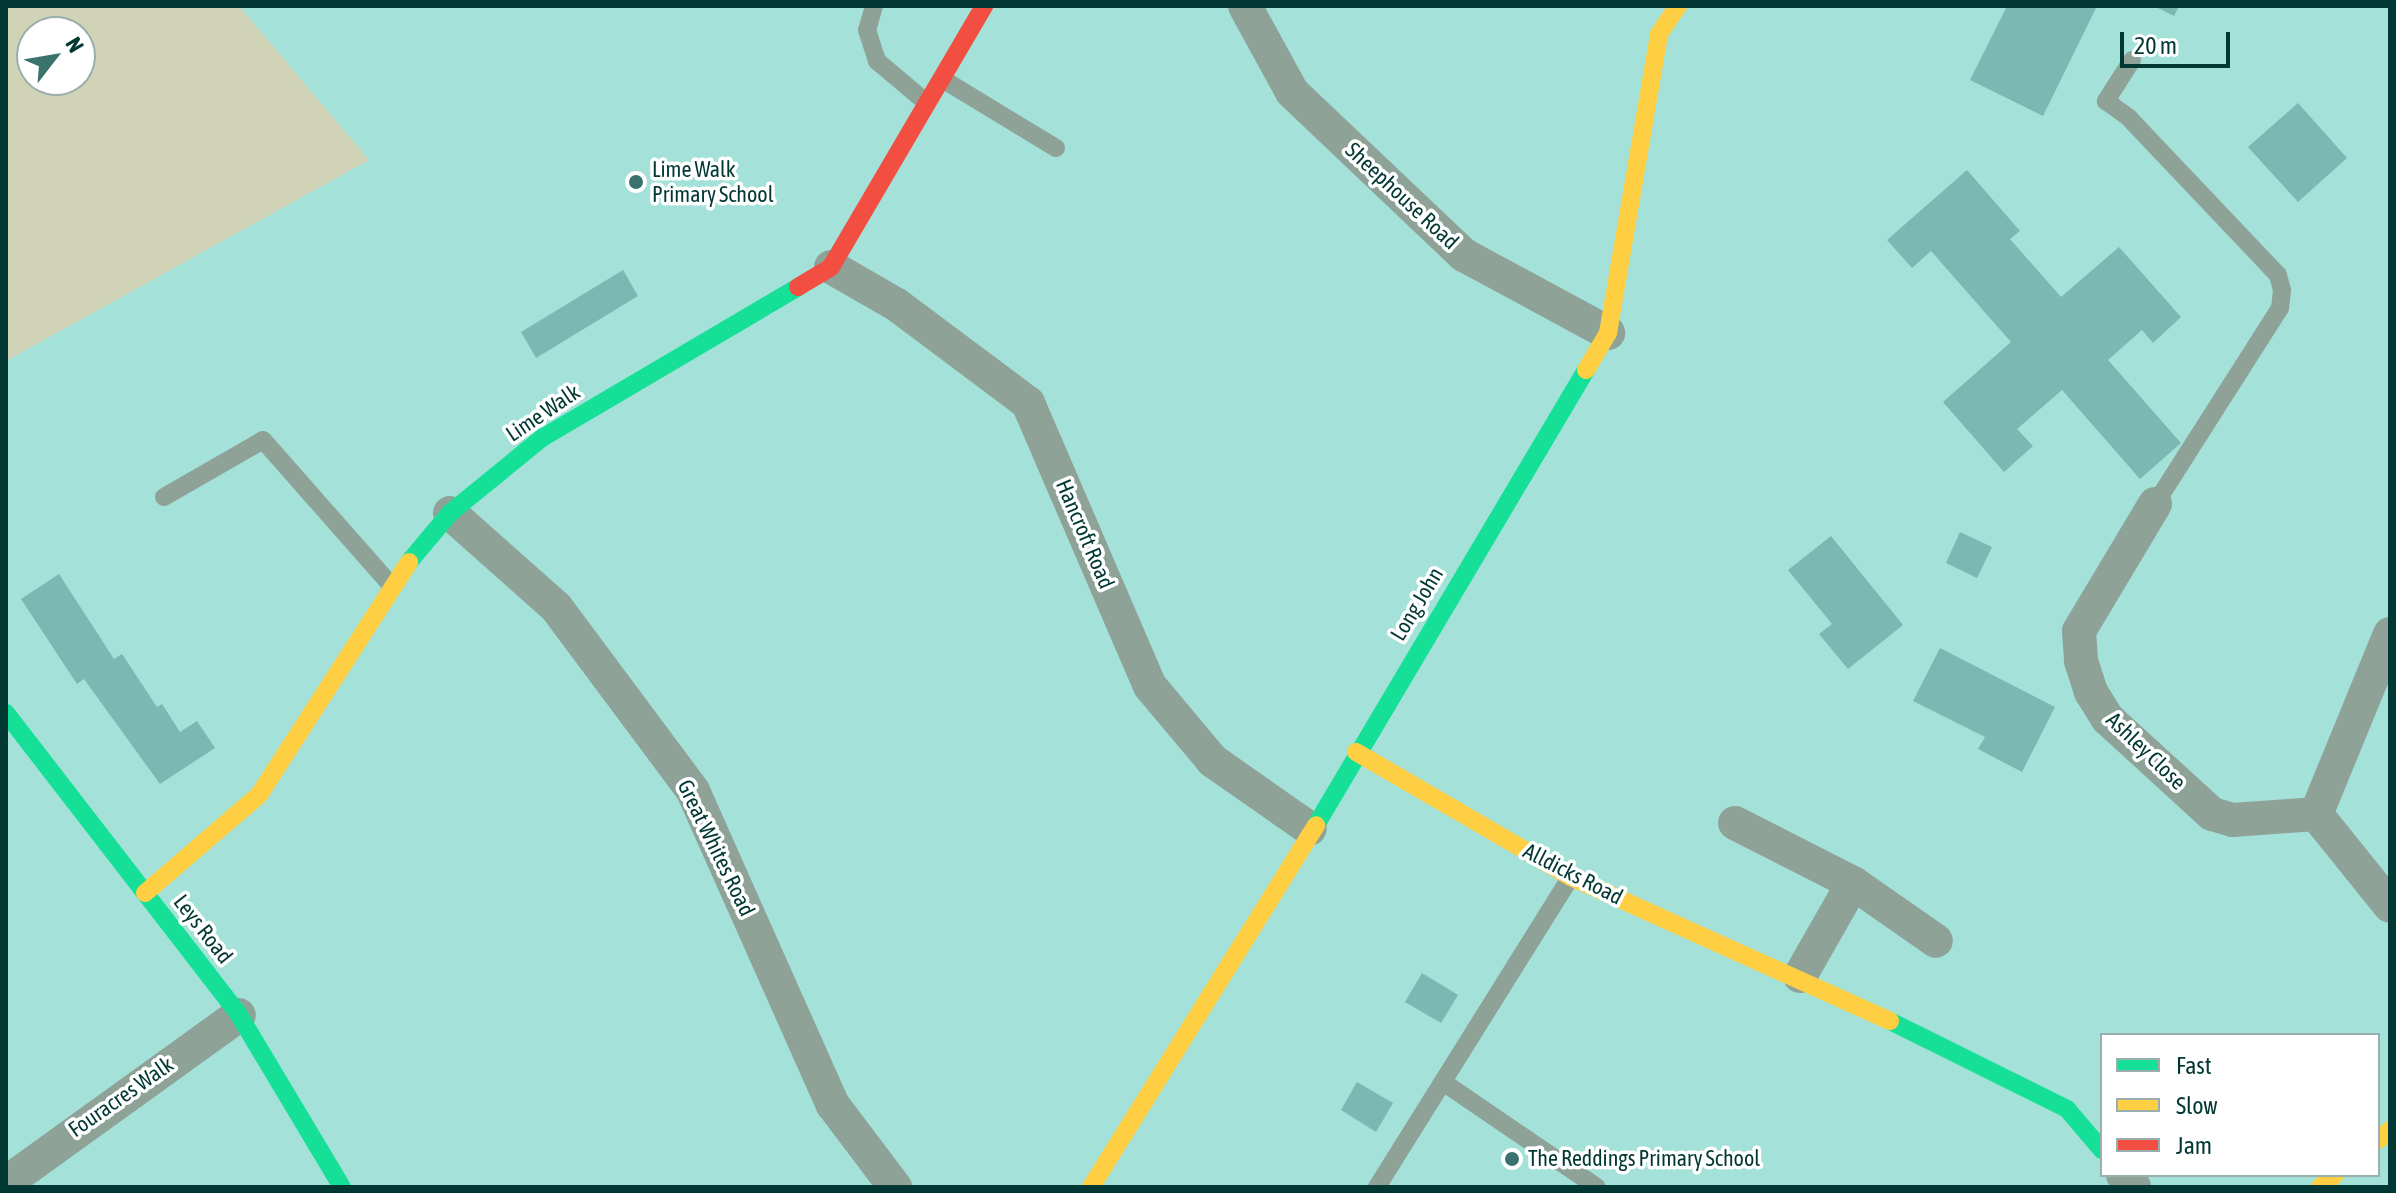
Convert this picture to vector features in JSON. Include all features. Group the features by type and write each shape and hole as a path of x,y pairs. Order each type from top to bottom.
{"street":[{"name":"Lime Walk","path":"145,893 259,795 390,584 450,513 542,438 831,267 944,80 984,6"},
{"name":"Sheephouse Road","path":"1245,6 1292,92 1464,255 1608,333"},
{"name":"Long John","path":"1091,1187 1223,981 1310,829 1608,333 1659,34 1678,6"},
{"name":"Hancroft Road","path":"831,267 897,305 1028,403 1150,686 1213,761 1310,829"},
{"name":"Ashley Close","path":"2155,504 2079,631 2081,661 2091,692 2108,719 2212,814 2233,820 2316,814"},
{"name":"Great Whites Road","path":"450,513 556,607 693,791 833,1105 895,1187"},
{"path":"2390,634 2316,814 2390,906"},
{"name":"Leys Road","path":"6,713 239,1015 342,1187"},
{"name":"Alldicks Road","path":"1356,752 1571,877 1800,976 2067,1109 2100,1148"},
{"path":"1735,823 1853,883 1936,941"},
{"path":"1800,976 1853,883"},
{"name":"Fouracres Walk","path":"6,1183 239,1015"}],"lane":[{"path":"874,6 867,30 877,61 929,105"},
{"path":"2132,60 2106,101 2129,118 2278,275 2282,290 2280,308 2155,504"},
{"path":"944,80 1056,148"},
{"path":"164,497 263,440 390,584"},
{"path":"1377,1187 1571,877"},
{"path":"1443,1082 1597,1187"}],"green space":[{"path":"6,6 239,6 369,160 6,361"}],"building":[{"path":"2007,6 2097,6 2043,116 1970,80"},
{"path":"2154,6 2179,6 2174,16"},
{"path":"2298,103 2347,158 2298,202 2248,147"},
{"path":"1967,170 2020,231 2010,239 2061,297 2119,247 2181,317 2153,343 2142,330 2108,360 2181,443 2140,479 2062,390 2017,429 2033,446 2004,472 1943,402 2011,342 1931,251 1912,268 1887,240"},
{"path":"623,270 638,296 536,358 521,332"},
{"path":"1960,532 1992,547 1977,578 1946,563"},
{"path":"1831,536 1903,625 1848,669 1819,634 1832,624 1788,570"},
{"path":"59,574 114,659 122,654 157,707 162,704 180,732 197,721 215,748 160,784 84,679 77,684 21,599"},
{"path":"1940,648 2055,707 2022,772 1978,749 1985,737 1913,701"},
{"path":"1422,973 1458,995 1441,1023 1405,1002"},
{"path":"1357,1082 1393,1103 1376,1132 1341,1110"}],"traffic: fast":[{"path":"409,562 450,513 542,438 798,287"},
{"path":"1316,825 1586,370"},
{"path":"6,713 239,1015 342,1187"},
{"path":"1890,1021 2067,1109 2100,1148"}],"traffic: slow":[{"path":"1586,370 1608,333 1659,34 1678,6"},
{"path":"145,893 259,795 409,562"},
{"path":"1356,752 1571,877 1890,1021"},
{"path":"1091,1187 1316,825"},
{"path":"2380,1138 2390,1130"},
{"path":"2320,1187 2332,1177"}],"traffic: jam":[{"path":"798,287 831,267 984,6"}],"place":[{"name":"Lime Walk Primary School","path":"636,182"},
{"name":"The Reddings Primary School","path":"1512,1159"}]}
